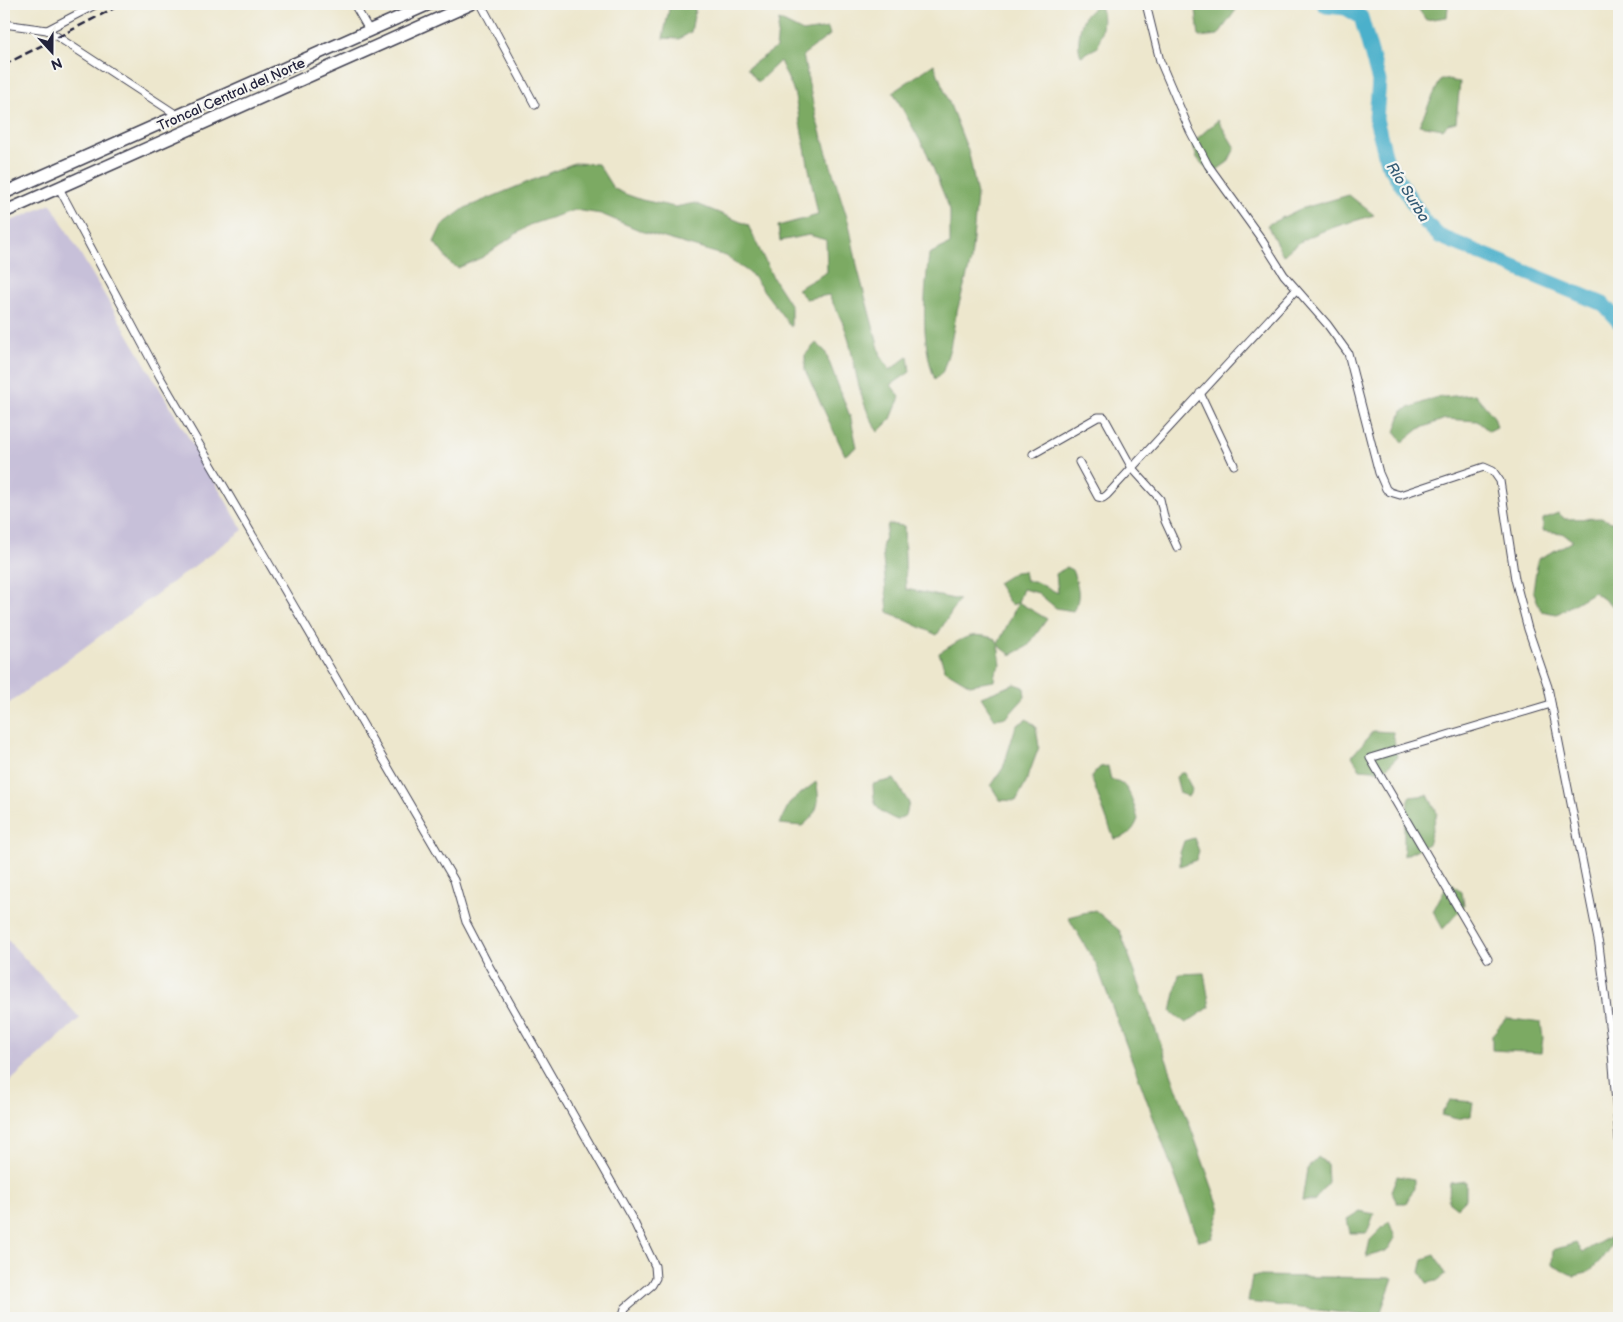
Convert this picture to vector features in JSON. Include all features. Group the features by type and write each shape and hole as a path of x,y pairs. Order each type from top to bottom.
{"highway":[{"name":"Troncal Central del Norte","path":"4,193 429,4"},
{"name":"Troncal Central del Norte","path":"4,212 471,4"}],"street":[{"path":"47,30 97,4"},
{"path":"354,4 368,30"},
{"path":"480,4 535,105"},
{"path":"1146,4 1160,61 1190,131 1208,165 1296,290 1328,324 1348,353 1374,460 1386,489 1400,495 1484,467 1489,468 1497,475 1502,490 1511,553 1522,607 1544,672 1552,704 1599,946 1611,1041 1619,1140"},
{"path":"4,24 47,30 177,115"},
{"path":"59,188 160,377 454,880 466,922 489,966 634,1222 655,1266 656,1278 652,1285 625,1308 622,1318"},
{"path":"1079,462 1098,497 1103,498 1296,290"},
{"path":"1200,393 1234,464"},
{"path":"1033,454 1098,418 1104,417 1132,468 1160,499 1165,521 1177,547"},
{"path":"1488,959 1370,758 1552,704"}],"shaded area":[{"path":"51,204 243,530 4,707 4,224"},
{"path":"4,936 80,1018 4,1087"}],"green space":[{"path":"670,4 696,5 691,32 679,39 663,38"},
{"path":"1098,4 1101,8 1103,19 1098,47 1081,56 1079,36 1082,24 1085,16"},
{"path":"1208,4 1236,10 1218,35 1199,37 1196,10"},
{"path":"1415,4 1445,4 1448,7 1447,17 1426,20"},
{"path":"779,20 803,32 828,28 830,35 803,55 816,118 849,224 858,270 881,356 890,370 908,356 910,372 891,385 900,397 891,419 878,432 862,397 848,337 829,295 806,299 797,289 827,272 826,240 809,235 780,241 778,226 818,215 794,92 780,61 758,82 747,68 776,48"},
{"path":"934,64 969,153 977,195 971,261 956,315 950,348 943,371 935,380 930,364 925,333 926,286 929,254 950,244 950,210 927,153 893,92"},
{"path":"1441,79 1460,82 1456,122 1448,124 1443,129 1419,125"},
{"path":"1218,120 1235,148 1228,162 1211,174 1197,158 1192,143"},
{"path":"574,163 598,164 613,188 625,194 642,200 675,207 695,203 748,225 773,278 791,306 791,327 751,274 726,256 644,232 601,214 575,210 529,225 483,257 458,268 451,264 434,242 442,225 465,208"},
{"path":"1349,195 1374,215 1313,235 1283,256 1267,225 1300,209"},
{"path":"816,343 825,351 851,419 857,447 845,455 805,370 805,355"},
{"path":"1475,394 1494,417 1497,427 1489,431 1477,421 1445,419 1419,429 1403,442 1395,432 1402,411 1434,398"},
{"path":"1558,513 1565,519 1601,518 1619,525 1617,609 1594,592 1557,614 1541,611 1533,590 1538,559 1573,541 1562,533 1543,531 1543,519"},
{"path":"888,524 904,526 906,589 959,600 937,635 888,612 882,548"},
{"path":"1066,567 1072,570 1078,591 1076,606 1073,611 1056,608 1038,593 1023,589 1018,602 1047,619 1028,646 1011,655 998,645 1001,664 995,673 994,681 970,685 945,670 939,653 966,637 987,636 996,639 998,644 1018,603 1011,605 997,583 1015,572 1024,571 1026,581 1034,581 1058,593 1056,574"},
{"path":"1015,684 1024,687 1025,697 1007,717 995,719 981,697"},
{"path":"1027,719 1036,727 1039,747 1026,782 1016,801 1000,800 991,786 1003,768 1016,726"},
{"path":"1373,731 1393,732 1397,757 1384,771 1360,769 1352,756"},
{"path":"1108,766 1111,780 1122,784 1130,794 1138,819 1129,833 1114,839 1091,777 1100,767"},
{"path":"1181,773 1185,773 1192,790 1188,797 1180,793 1176,777"},
{"path":"894,779 909,803 906,815 897,820 877,807 873,792 873,784"},
{"path":"816,782 818,801 812,817 802,826 779,824 790,802"},
{"path":"1428,795 1437,813 1428,844 1404,856 1404,828 1409,797"},
{"path":"1194,838 1199,851 1196,860 1180,866 1180,853 1184,841"},
{"path":"1449,881 1462,892 1464,906 1443,929 1433,911"},
{"path":"1095,910 1120,931 1220,1209 1212,1238 1199,1241 1097,966 1068,917"},
{"path":"1204,973 1210,1007 1186,1023 1171,1012 1179,974"},
{"path":"1506,1018 1541,1023 1543,1038 1541,1053 1492,1050 1492,1035"},
{"path":"1450,1100 1473,1102 1471,1116 1457,1119 1441,1115"},
{"path":"1318,1157 1327,1164 1328,1182 1314,1201 1302,1201 1307,1169"},
{"path":"1397,1176 1414,1179 1414,1188 1406,1203 1397,1203 1391,1191"},
{"path":"1466,1181 1466,1199 1457,1208 1448,1201 1450,1183"},
{"path":"1360,1211 1374,1214 1367,1233 1350,1233 1347,1219"},
{"path":"1389,1221 1395,1238 1387,1251 1366,1257 1370,1240"},
{"path":"1611,1236 1610,1247 1600,1261 1587,1273 1574,1276 1552,1265 1553,1250 1576,1243 1583,1252"},
{"path":"1435,1255 1446,1274 1437,1281 1427,1283 1420,1272 1423,1259"},
{"path":"1252,1276 1393,1278 1379,1317 1248,1302"}],"waterway":[{"name":"Río Surba","path":"1324,4 1326,6 1346,8 1361,17 1379,81 1376,119 1387,162 1425,222 1439,236 1603,304 1619,322"}],"railway":[{"path":"4,65 122,4"}]}
